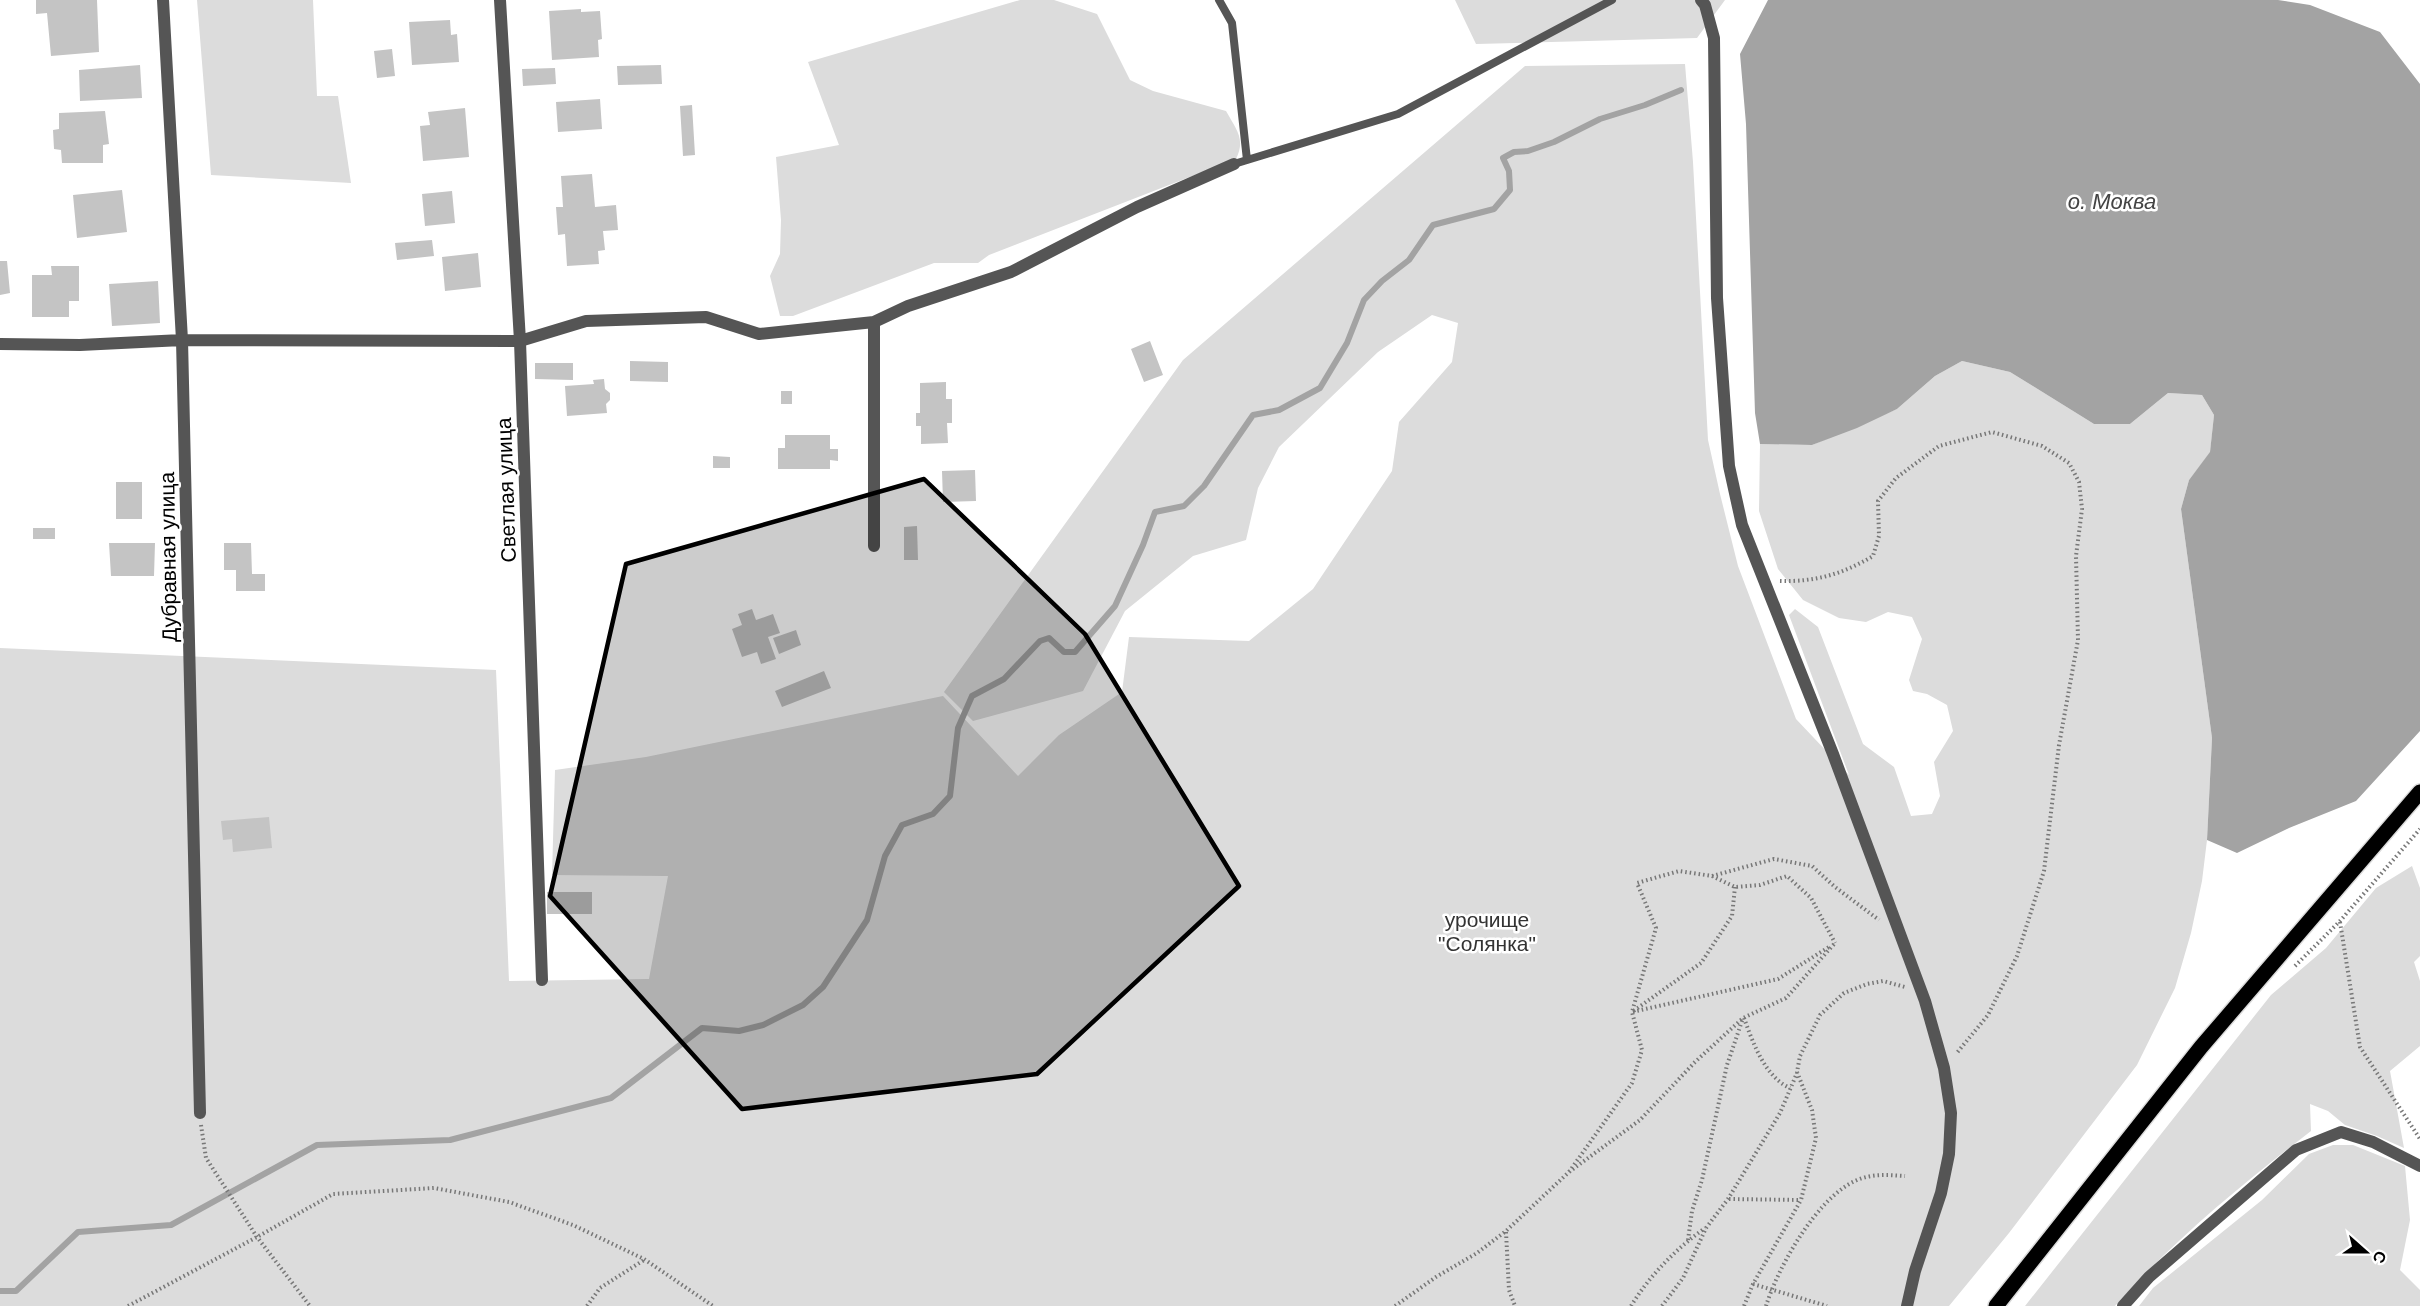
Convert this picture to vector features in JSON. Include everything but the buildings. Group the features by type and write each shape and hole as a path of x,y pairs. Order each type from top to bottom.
{"main road":[{"path":"1996,1306 2201,1047 2420,792"}],"street":[{"name":"Дубравная улица","path":"163,0 182,340 200,1113"},
{"name":"Светлая улица","path":"500,0 520,341 542,980"},
{"path":"1701,0 1705,5 1714,38 1717,298 1729,466 1742,525 1766,581 1925,1001 1944,1068 1951,1113 1949,1154 1941,1193 1915,1271 1907,1306"},
{"path":"0,344 80,345 182,340 520,341 586,321 706,318 759,334 874,322 908,306 1011,272 1137,207 1234,164"},
{"path":"874,322 874,546"},
{"path":"2123,1306 2149,1277 2296,1150 2341,1132 2373,1142 2420,1166"}],"lane":[{"path":"1219,0 1232,23 1247,160"},
{"path":"1234,164 1398,114 1612,0"}],"path":[{"path":"1766,581 1805,582 1851,569 1873,556 1879,536 1878,501 1896,478 1940,446 1992,432 2042,446 2069,463 2079,482 2082,509 2076,556 2078,640 2059,745 2044,871 2017,956 1988,1014 1944,1068"},
{"path":"2292,969 2340,921 2420,829"},
{"path":"1712,876 1774,859 1812,866 1835,887 1882,921"},
{"path":"1569,1172 1632,1083 1642,1050 1632,1012 1656,928 1637,883 1679,872 1712,876 1735,887 1760,885 1787,876 1812,898 1835,943"},
{"path":"1632,1012 1701,963 1732,916 1735,887"},
{"path":"2340,921 2360,1047 2420,1139"},
{"path":"1632,1012 1778,979 1835,943"},
{"path":"1395,1306 1436,1277 1477,1253 1506,1231 1569,1172 1640,1120 1695,1062 1743,1018 1785,998 1835,943"},
{"path":"1662,1306 1683,1278 1706,1228 1728,1198 1780,1113 1797,1072 1800,1056 1820,1015 1844,993 1867,984 1883,981 1899,984 1925,1001"},
{"path":"1743,1018 1755,1049 1781,1083 1790,1088"},
{"path":"1688,1240 1692,1211 1702,1180 1727,1065 1743,1018"},
{"path":"1744,1306 1753,1284 1801,1200 1816,1138 1812,1110 1797,1072"},
{"path":"200,1113 206,1158 257,1237 310,1306"},
{"path":"1766,1306 1771,1289 1799,1239 1828,1200 1854,1181 1875,1174 1905,1176"},
{"path":"128,1306 333,1194 434,1188 509,1202 573,1225 644,1259 713,1306"},
{"path":"1728,1198 1801,1200"},
{"path":"1631,1306 1652,1275 1688,1240 1706,1228"},
{"path":"1506,1231 1509,1290 1515,1306"},
{"path":"587,1306 600,1288 644,1259"},
{"path":"1753,1284 1827,1306"}],"highlighted area":[{"path":"924,479 1085,634 1239,886 1037,1074 742,1109 550,896 626,564"}],"green space":[{"path":"197,0 313,0 317,96 338,96 351,183 211,175"},
{"path":"1020,0 1054,0 1097,14 1130,80 1153,91 1226,111 1240,140 1236,159 989,255 978,263 934,263 793,316 780,316 770,276 780,254 781,220 776,157 839,145 808,62"},
{"path":"1455,0 1725,0 1697,38 1476,44"},
{"name":"урочище \"Солянка\"","path":"1685,64 1693,162 1708,440 1720,494 1738,566 1796,719 1849,775 1789,615 1795,609 1818,627 1863,744 1894,767 1911,816 1932,814 1940,796 1934,762 1953,731 1947,705 1927,694 1913,691 1909,680 1922,639 1912,617 1888,612 1866,622 1839,618 1803,600 1778,569 1759,511 1760,444 1812,445 1897,409 1935,376 1962,361 2010,372 2094,424 2130,424 2168,393 2202,395 2214,415 2210,453 2189,480 2181,509 2212,738 2207,840 2202,881 2191,933 2175,988 2137,1065 2009,1233 1949,1306 0,1306 0,648 496,670 509,981 649,979 668,876 552,875 555,770 646,757 943,696 1018,776 1059,735 1122,692 1129,637 1249,641 1313,589 1392,471 1399,422 1452,362 1458,323 1432,315 1378,352 1279,447 1258,488 1246,540 1193,556 1125,611 1083,691 973,721 944,692 1183,360 1525,66"},
{"path":"2412,866 2420,888 2420,956 2414,962 2420,981 2420,1046 2390,1071 2404,1148 2345,1125 2328,1111 2310,1104 2311,1131 2209,1214 2160,1259 2115,1306 2025,1306 2271,995 2326,948 2376,888"},
{"path":"2333,1145 2353,1145 2405,1166 2410,1220 2400,1270 2420,1290 2420,1306 2139,1306 2153,1288 2262,1200 2309,1154"}],"water":[{"name":"о. Моква","path":"1768,0 2278,0 2310,5 2380,32 2420,84 2420,731 2356,801 2289,828 2237,853 2207,840 2212,738 2181,509 2189,480 2210,452 2214,415 2202,395 2168,393 2130,424 2094,424 2010,372 1962,361 1935,376 1897,409 1857,428 1812,445 1760,444 1755,413 1746,124 1740,54"}],"waterway":[{"path":"0,1291 16,1291 78,1232 171,1225 317,1145 450,1140 611,1098 702,1028 739,1031 763,1025 803,1005 823,987 867,920 885,856 902,825 933,814 950,796 958,728 972,696 1004,679 1040,641 1049,638 1064,652 1075,652 1115,606 1143,545 1155,512 1184,506 1204,486 1253,415 1279,410 1320,388 1347,343 1364,300 1382,281 1409,260 1433,225 1494,209 1510,190 1509,171 1503,158 1514,152 1528,151 1554,142 1600,119 1645,105 1681,90"}]}
